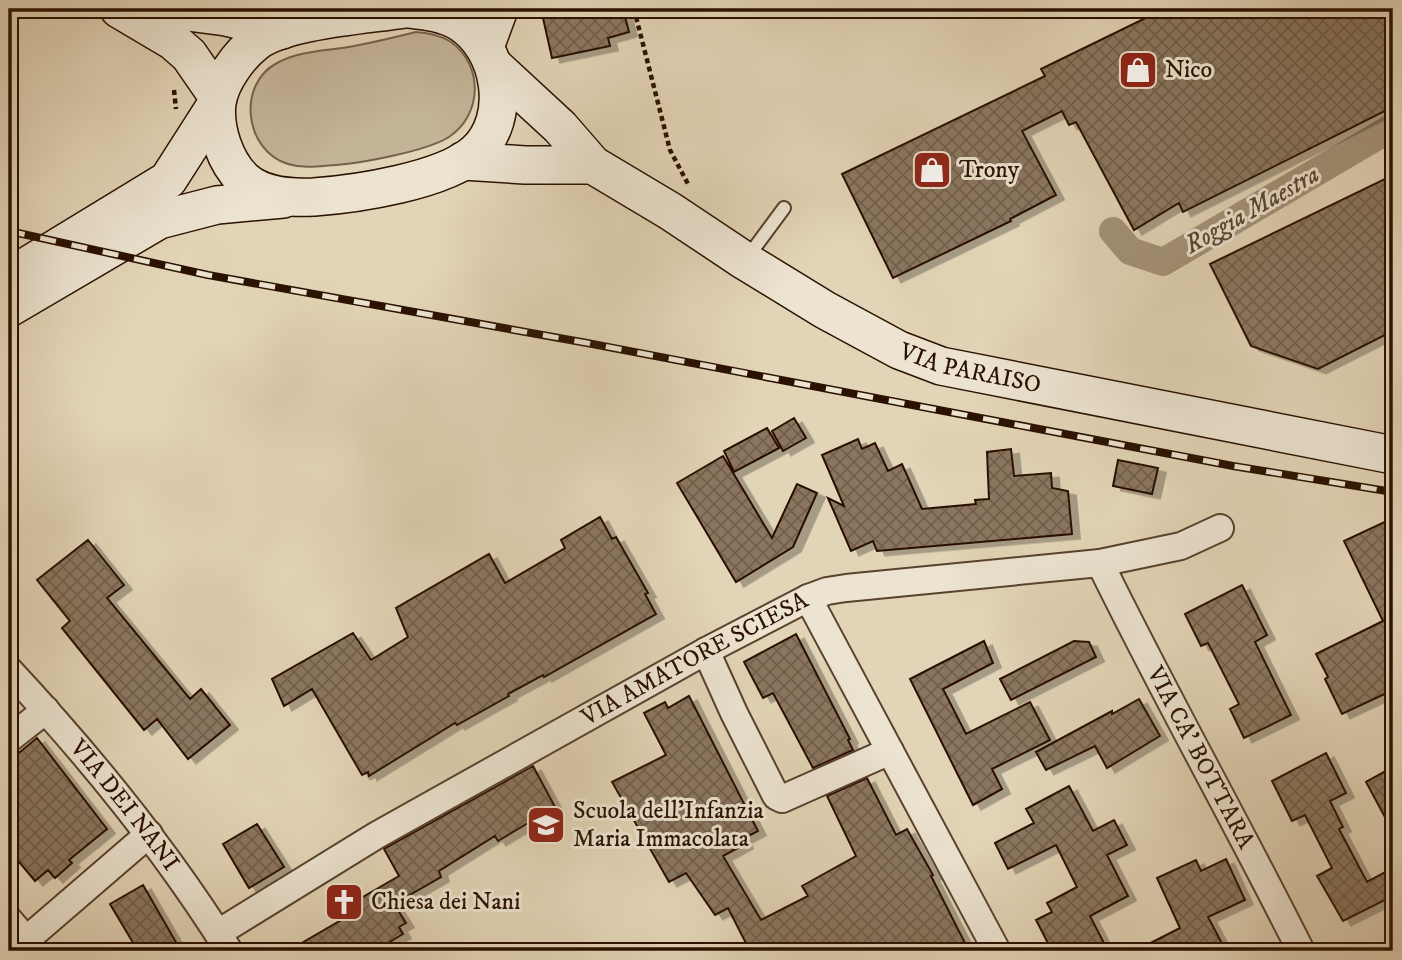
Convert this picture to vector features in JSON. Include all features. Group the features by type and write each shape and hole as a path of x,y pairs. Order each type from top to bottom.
{"main road":[{"path":"118,9 173,41 189,55 217,101 220,139 232,166 245,181 277,195 300,198"},
{"path":"165,9 226,17 282,30"},
{"path":"9,277 168,180 217,101 236,60 258,40 282,30 322,21 401,9 436,12 460,22 477,36 489,57 498,88 496,116 488,138 464,161 434,174 346,195 217,205 159,220 9,308"},
{"path":"489,57 499,9"},
{"name":"VIA PARAISO","path":"489,57 560,127 593,165 825,310 899,350 941,366 1393,455"},
{"path":"464,161 525,165 593,165"}],"street":[{"name":"VIA AMATORE SCIESA","path":"224,942 377,835 706,651 808,598 846,588 1100,563 1181,546 1220,528"},
{"name":"VIA CA' BOTTARA","path":"1100,563 1155,675 1301,951"},
{"path":"808,598 997,951"},
{"path":"706,651 776,796 782,799 890,751"},
{"name":"VIA DEI NANI","path":"9,670 46,710 149,834 224,942"},
{"path":"9,739 46,710"},
{"path":"9,920 26,940 149,834"}],"lane":[{"path":"745,261 784,208"}],"path":[{"path":"173,78 177,113"}],"shaded area":[{"path":"416,32 435,35 451,42 462,52 474,77 473,104 468,116 460,128 449,137 394,156 312,167 288,164 274,157 262,146 251,117 251,101 255,86 264,73 277,63 305,53 354,46"}],"building":[{"path":"587,9 623,9 629,32 608,38 610,46 552,58 543,18"},
{"path":"1164,9 1393,9 1393,107 1183,212 1179,203 1134,230 1076,122 1069,125 1062,111 1022,131 1056,195 1010,219 1011,221 893,278 842,174 1045,76 1041,69"},
{"path":"1393,175 1393,331 1318,369 1251,346 1210,264"},
{"path":"794,418 806,438 783,451 772,431"},
{"path":"767,428 779,448 734,472 724,451"},
{"path":"858,439 862,449 875,443 888,471 902,464 922,509 976,504 975,500 989,499 987,452 1011,449 1014,476 1051,473 1052,488 1068,491 1072,534 877,551 873,541 851,551 828,498 844,506 822,455"},
{"path":"723,456 772,538 797,484 817,493 793,547 736,582 677,483"},
{"path":"1118,460 1158,468 1152,494 1113,486"},
{"path":"600,517 612,539 616,537 648,593 645,594 656,614 544,677 543,675 508,694 509,696 457,725 455,723 369,776 368,772 362,775 312,689 284,706 272,679 353,633 371,660 408,637 396,608 489,554 505,583 565,548 561,540"},
{"path":"1393,518 1393,690 1342,714 1316,654 1383,621 1344,541"},
{"path":"88,540 124,585 107,598 190,699 201,689 230,725 188,759 157,719 144,730 62,628 70,621 37,580"},
{"path":"1242,585 1267,635 1255,642 1291,715 1244,738 1230,709 1239,704 1208,643 1201,646 1185,614"},
{"path":"796,634 850,739 848,740 853,750 813,768 773,693 763,698 744,662"},
{"path":"984,641 993,663 943,689 966,734 1030,702 1050,740 992,769 1002,789 973,805 910,679"},
{"path":"1074,641 1089,642 1096,657 1011,700 1000,679"},
{"path":"689,696 758,831 742,839 745,844 723,856 761,920 808,896 802,886 856,856 827,796 867,778 896,835 907,829 933,875 931,876 969,951 750,951 728,908 715,915 686,873 669,882 612,782 666,755 644,713 665,702 668,708"},
{"path":"1139,699 1160,736 1107,768 1095,746 1046,770 1036,752"},
{"path":"37,738 107,829 69,860 72,863 55,878 48,870 35,881 9,850 9,761"},
{"path":"1326,753 1346,793 1330,801 1343,827 1339,829 1367,882 1393,868 1393,896 1343,921 1317,876 1332,868 1305,815 1292,821 1272,781"},
{"path":"533,766 555,807 498,841 495,836 439,871 441,877 394,904 406,923 399,927 403,934 376,950 373,943 359,951 288,951 348,916 344,908 399,876 384,849"},
{"path":"1393,767 1393,832 1366,782"},
{"path":"1069,786 1093,831 1114,820 1127,845 1107,855 1128,896 1090,916 1108,951 1052,951 1036,920 1052,912 1047,903 1077,887 1056,845 1008,869 995,843 1034,823 1026,809"},
{"path":"257,824 284,867 249,888 223,844"},
{"path":"1226,859 1245,900 1208,917 1226,951 1135,951 1180,928 1157,878 1196,860 1201,871"},
{"path":"143,885 181,951 138,951 110,904"}],"waterway":[{"name":"Roggia Maestra","path":"1113,231 1130,251 1163,262 1393,127"}],"railway":[{"path":"9,231 208,275 587,343 1233,466 1393,492"}],"place":[{"name":"Nico","path":"1138,70"},
{"name":"Trony","path":"932,170"},
{"name":"Scuola dell'Infanzia Maria Immacolata","path":"546,825"},
{"name":"Chiesa dei Nani","path":"344,902"}]}
